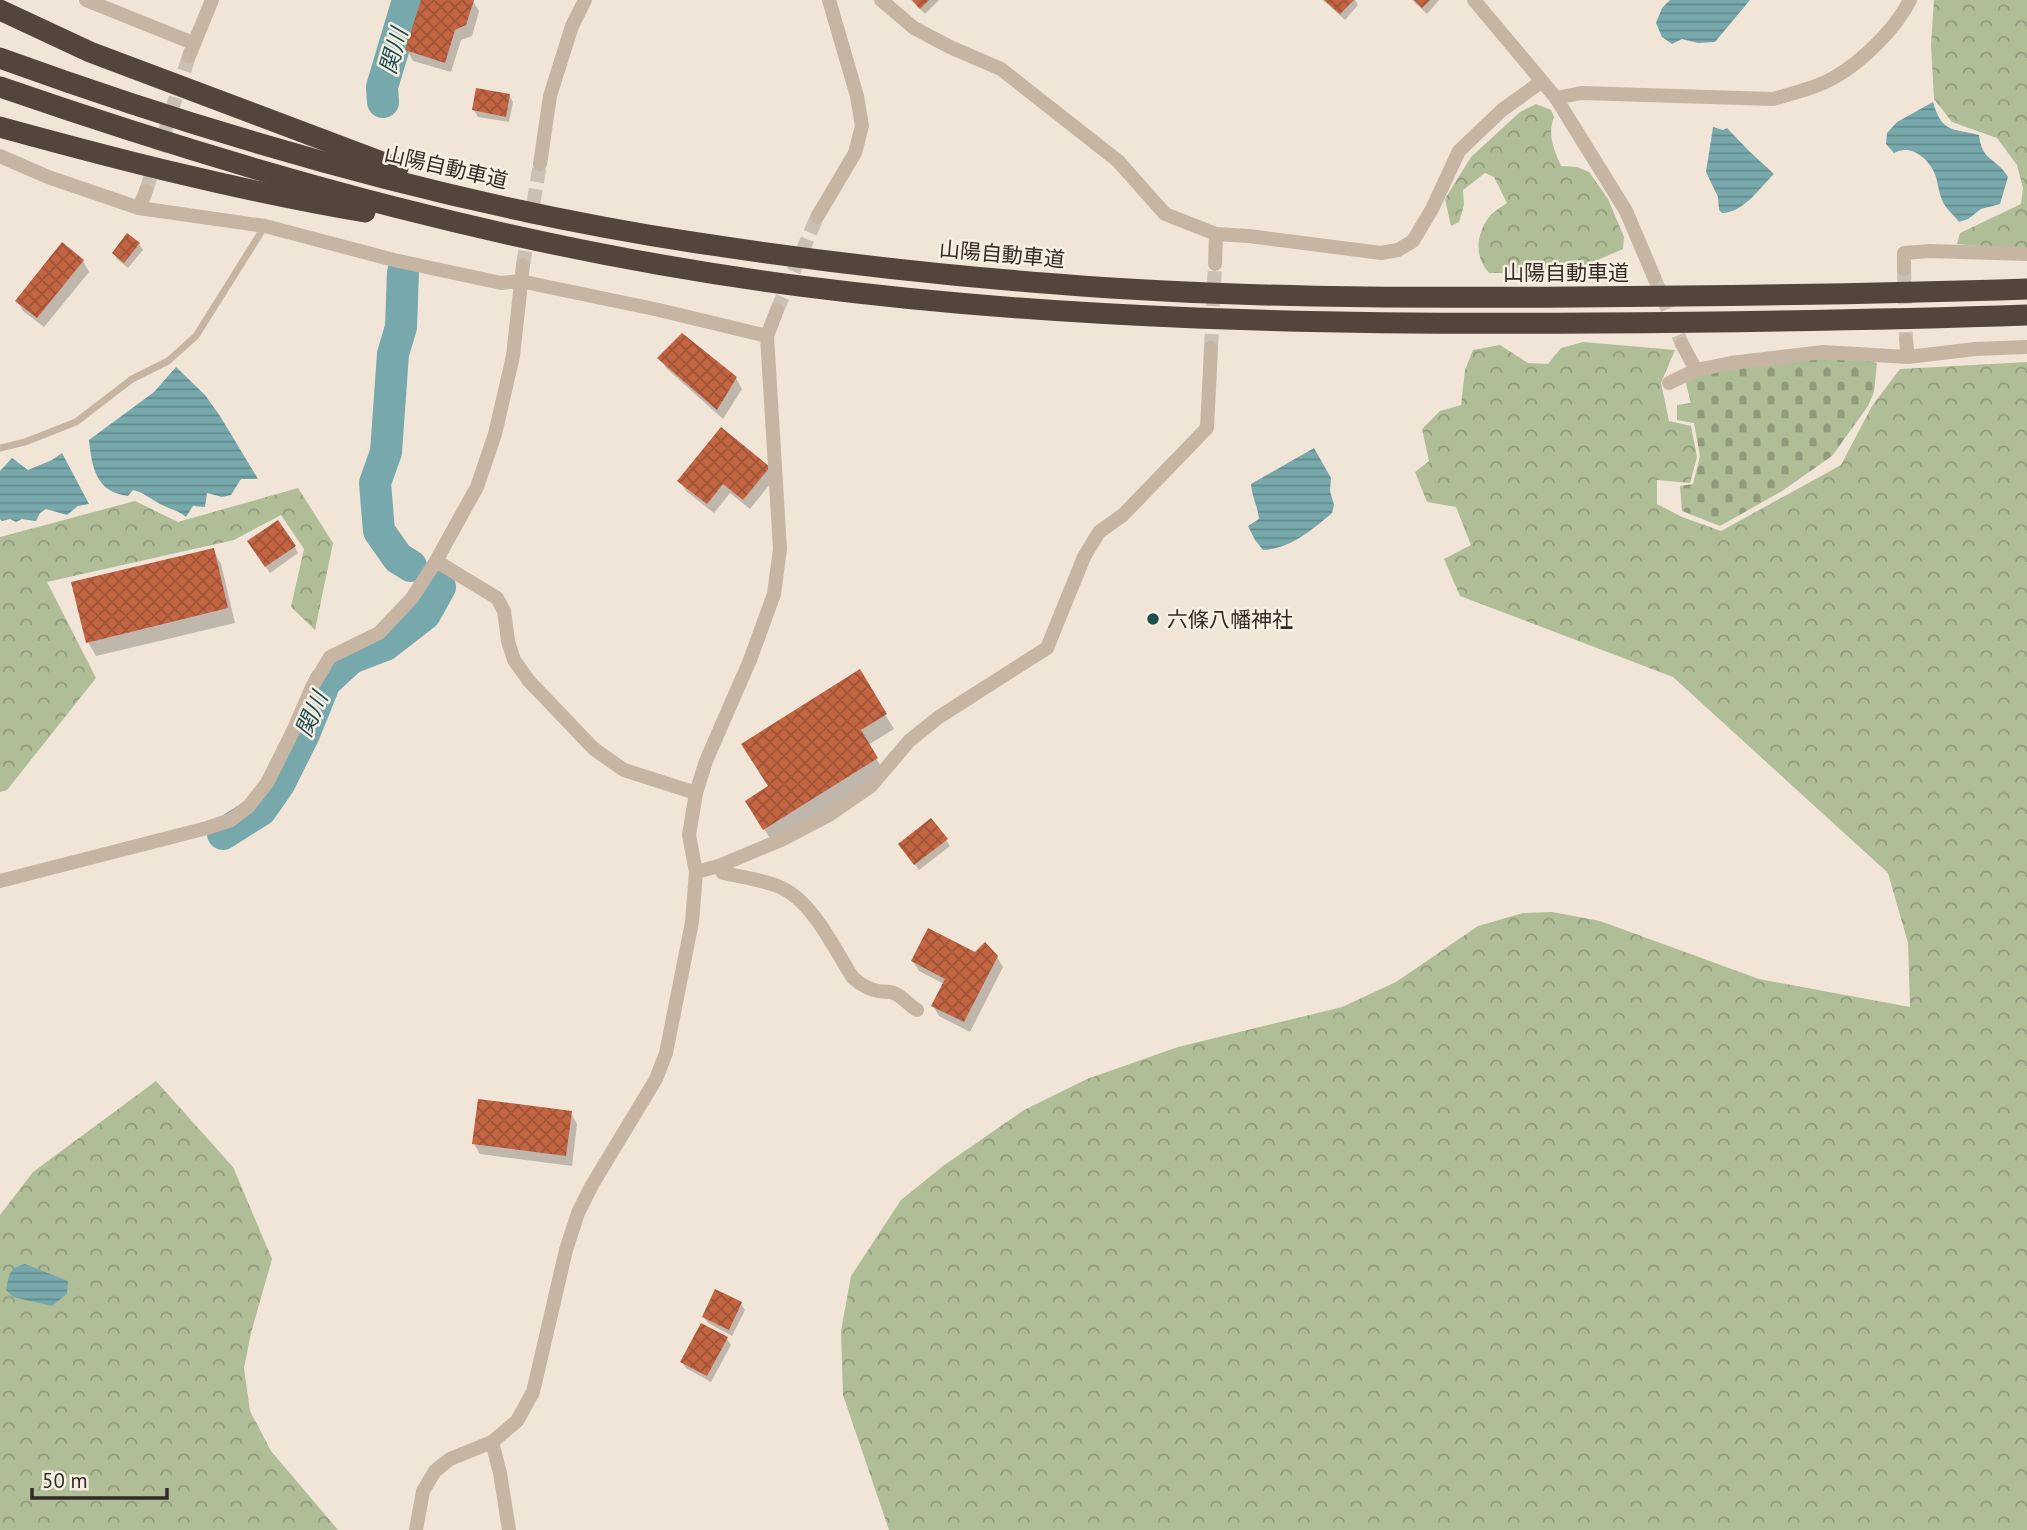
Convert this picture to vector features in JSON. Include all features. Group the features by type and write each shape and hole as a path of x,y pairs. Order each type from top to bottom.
{"highway":[{"path":"0,10 90,52 495,204"},
{"name":"山陽自動車道","path":"0,58 73,85 266,146 495,204 692,242 914,271 1061,285 1253,294 1457,298 1845,295 2027,289"},
{"path":"0,87 169,143 310,185 437,218 587,251"},
{"path":"0,127 132,163 322,205 687,269 798,286 908,298 1061,311 1250,321 1484,324 1846,321 2027,315"}],"street":[{"path":"86,0 191,49 212,0"},
{"path":"540,164 550,96 572,26 584,0"},
{"path":"817,217 856,153 862,126 858,96 829,0"},
{"path":"881,0 914,28 1001,69 1118,161 1165,214 1216,234 1381,253 1398,250 1413,241 1432,209 1459,151 1502,110 1541,82"},
{"path":"1474,0 1556,98 1626,211 1654,277"},
{"path":"1556,98 1581,93 1773,99 1799,92 1836,76 1877,45 1903,14 1910,0"},
{"path":"0,156 48,177 139,208 265,226 394,260 501,284 520,281 767,336"},
{"path":"139,208 146,191"},
{"path":"1215,264 1216,234"},
{"path":"1904,268 1904,253 1930,251 2027,254"},
{"path":"0,881 207,828 231,820 249,806 267,783 312,687 330,657 379,632 412,598 477,487 495,434 513,356 523,265"},
{"path":"416,1530 423,1491 435,1471 450,1459 492,1442 517,1421 533,1392 566,1250 578,1213 656,1079 666,1053 692,922 696,872 689,835 696,793 706,761 750,660 774,594 780,549 767,336 777,310"},
{"path":"1906,340 1908,357"},
{"path":"1682,345 1696,370"},
{"path":"1670,383 1696,370 1824,352 1908,357 1975,349 2027,347"},
{"path":"696,872 719,866 783,839 829,815 871,786 909,741 939,717 1047,648 1084,557 1099,532 1123,514 1207,428 1211,348"},
{"path":"436,561 497,598 504,611 514,660 529,681 594,749 624,770 696,793"},
{"path":"719,866 723,873 781,887 794,896 809,910 853,978 863,986 898,995 917,1010"},
{"path":"492,1442 509,1530"}],"lane":[{"path":"0,448 25,442 76,422 132,379 168,361 196,336 265,226"}],"green space":[{"path":"1934,0 2027,0 2027,251 1957,244 1960,233 2021,204 2023,188 2017,165 1997,138 1952,122 1934,99 1931,45"},
{"path":"1536,104 1551,110 1554,117 1551,136 1561,166 1577,167 1589,172 1608,199 1624,237 1623,249 1568,273 1489,273 1479,253 1479,238 1489,217 1507,203 1494,177 1485,173 1463,190 1464,205 1459,222 1451,226 1445,199 1471,157 1520,112"},
{"path":"1583,342 1675,350 1661,383 1669,421 1691,426 1697,457 1690,483 1657,480 1657,504 1682,517 1721,531 1841,465 1872,406 1900,369 2027,362 2027,1530 889,1530 843,1395 841,1331 851,1276 901,1200 943,1166 1024,1110 1087,1079 1178,1047 1342,1007 1396,982 1478,926 1523,913 1552,912 1600,921 1759,979 1910,1007 1908,943 1888,873 1673,677 1460,596 1444,559 1471,545 1456,507 1427,502 1415,472 1429,461 1422,429 1440,411 1461,405 1465,370 1473,350 1500,345 1528,363 1548,364 1561,348"},
{"path":"1825,357 1863,359 1877,363 1874,392 1868,406 1832,456 1782,491 1720,526 1682,511 1680,486 1693,484 1700,456 1694,423 1677,420 1677,405 1691,403 1685,380 1718,369"},
{"path":"298,488 333,543 315,630 291,607 304,549 281,515 234,540 47,582 96,678 7,790 0,792 0,537 135,501 178,522"},
{"path":"156,1081 233,1167 272,1259 244,1368 250,1411 271,1451 338,1530 0,1530 0,1215 33,1172"}],"water":[{"path":"1670,0 1750,0 1715,42 1698,43 1682,39 1672,44 1662,37 1656,23 1662,8"},
{"path":"1933,102 1944,124 1955,130 1979,135 1986,155 2008,177 2000,204 1981,209 1959,222 1943,203 1935,175 1927,161 1912,151 1894,153 1886,144 1887,133 1897,122"},
{"path":"1713,127 1723,130 1727,128 1774,174 1751,198 1730,212 1722,213 1719,210 1718,197 1706,172"},
{"path":"176,367 205,395 258,479 241,479 231,495 222,497 207,493 205,507 193,506 186,517 137,491 133,490 128,496 109,490 102,484 94,469 89,440 154,392"},
{"path":"1314,448 1331,478 1330,491 1334,505 1332,513 1291,542 1263,550 1248,526 1259,519 1251,484"},
{"path":"62,453 89,504 78,506 67,515 46,509 36,521 2,521 0,471 12,458 28,470"},
{"path":"25,1264 68,1281 67,1294 52,1306 13,1297 6,1290 9,1276 13,1270"}],"building":[{"path":"421,0 474,0 466,25 455,30 445,63 405,50"},
{"path":"912,0 929,0 920,9"},
{"path":"1324,0 1354,0 1340,14"},
{"path":"1414,0 1430,0 1422,8"},
{"path":"476,88 510,94 506,117 472,110"},
{"path":"127,233 140,243 124,263 112,253"},
{"path":"62,242 84,260 37,318 15,301"},
{"path":"682,333 737,377 717,410 657,358"},
{"path":"721,427 770,467 743,500 723,484 707,504 677,481"},
{"path":"278,520 296,546 265,567 247,541"},
{"path":"214,548 228,608 86,643 71,582"},
{"path":"860,669 887,714 861,730 878,758 763,830 745,801 768,786 741,744"},
{"path":"931,818 948,839 914,865 898,844"},
{"path":"928,928 975,952 985,942 998,956 964,1022 931,1006 945,979 911,961"},
{"path":"478,1099 572,1111 566,1156 472,1144"},
{"path":"715,1289 742,1302 729,1330 702,1317"},
{"path":"701,1323 728,1337 707,1376 680,1362"}],"waterway":[{"name":"関川","path":"383,102 382,87 408,0"},
{"name":"関川","path":"403,272 401,327 393,354 386,452 375,483 379,531 398,558 411,566"},
{"name":"関川","path":"223,834 261,810 279,784 304,734 325,682 351,658 385,645 425,614 440,587 436,581"}],"tunnel":[{"path":"146,191 189,56"},
{"path":"523,265 540,164"},
{"path":"777,310 817,217"},
{"path":"1211,348 1215,264"},
{"path":"1904,269 1906,340"},
{"path":"1654,277 1682,344"}],"place":[{"name":"六條八幡神社","path":"1153,619"}]}
